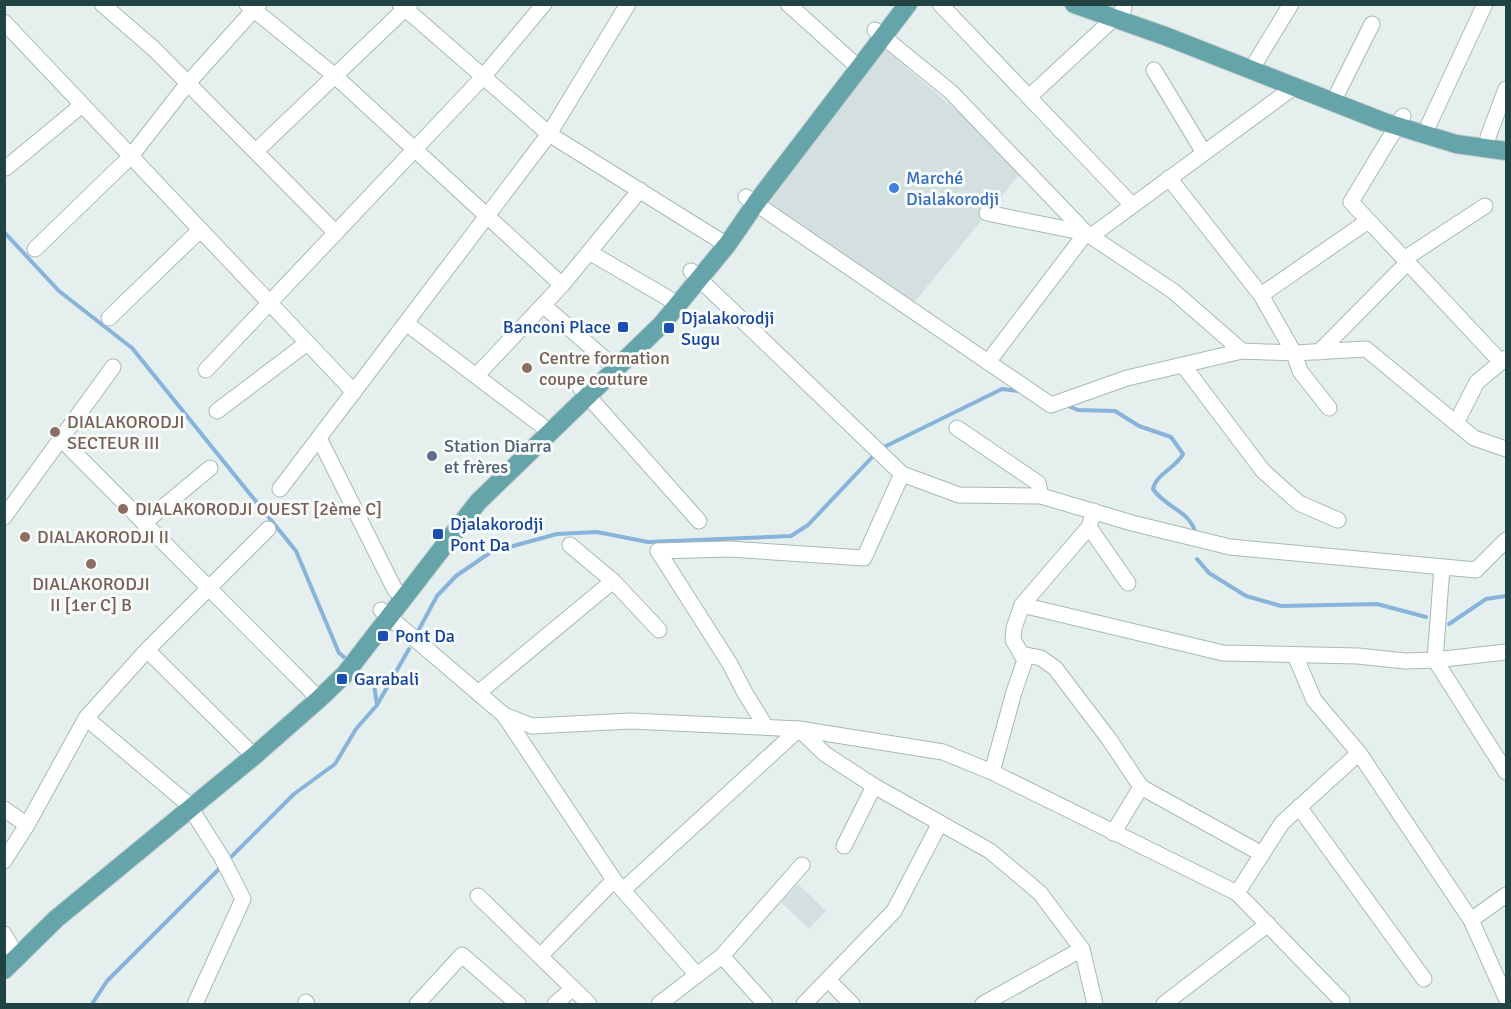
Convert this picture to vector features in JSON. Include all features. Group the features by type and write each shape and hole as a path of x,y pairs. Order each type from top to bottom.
{"main road":[{"path":"879,33 895,4"},
{"path":"400,593 477,502 584,392 607,361 652,317 673,301 722,241 879,33 908,4"},
{"path":"1074,4 1118,9 1338,92 1456,144 1506,151"},
{"path":"1118,9 1294,87 1400,121 1429,124 1458,133 1497,138"},
{"path":"9,954 56,919 252,753 342,671 469,494 541,425 584,392 661,325 673,301"}],"street":[{"path":"102,4 154,49 336,233"},
{"path":"206,370 483,77 544,4"},
{"path":"280,489 549,134 628,4"},
{"path":"788,4 855,64"},
{"path":"940,4 1132,205"},
{"path":"1257,60 1291,4"},
{"path":"1429,124 1485,4"},
{"path":"35,249 131,156 188,83 253,6 335,76 562,285"},
{"path":"256,151 405,6 549,134 722,241"},
{"path":"1029,97 1118,9"},
{"path":"4,22 354,392"},
{"path":"1338,92 1372,24"},
{"path":"879,33 951,92 1089,235 1173,291 1242,351"},
{"path":"1154,70 1204,153"},
{"path":"988,362 1089,235 1294,87"},
{"path":"1497,138 1506,89"},
{"path":"6,168 82,105"},
{"path":"1400,121 1351,202 1504,360 1477,381 1456,423"},
{"path":"1169,178 1261,295 1294,353 1300,371 1329,408"},
{"path":"476,376 562,285 640,190"},
{"path":"751,200 1051,405 1127,378 1242,351 1294,353 1366,349 1474,438 1506,449"},
{"path":"1320,352 1406,261 1485,206"},
{"path":"987,213 1089,235"},
{"path":"1261,295 1368,221"},
{"path":"109,318 200,230"},
{"path":"589,252 673,301"},
{"path":"695,275 902,474 959,495 1041,495 1230,547 1476,570 1506,540"},
{"path":"543,305 607,361"},
{"path":"406,323 541,425"},
{"path":"217,411 307,343"},
{"path":"1183,365 1263,471 1299,503 1338,520"},
{"path":"4,517 113,367"},
{"path":"584,392 699,521"},
{"path":"957,428 1038,483 1041,495"},
{"path":"319,438 400,593"},
{"path":"61,439 316,696"},
{"path":"144,523 210,468"},
{"path":"766,727 730,664 657,551 729,549 864,558 902,474"},
{"path":"992,772 1025,660 1013,640 1014,628 1022,605 1089,527 1094,511"},
{"path":"1089,527 1128,583"},
{"path":"4,861 27,825 86,718 147,650 267,529"},
{"path":"570,545 613,581 659,630"},
{"path":"1442,567 1435,660 1506,772"},
{"path":"478,693 613,581"},
{"path":"1022,605 1223,653 1358,656 1405,661 1506,652"},
{"path":"385,613 504,715 619,885 697,975"},
{"path":"147,650 252,753"},
{"path":"1022,654 1041,658 1055,668 1109,739 1141,787 1262,854"},
{"path":"1295,655 1314,700 1359,753 1471,920 1501,970 1506,998"},
{"path":"504,715 532,726 631,721 799,729 944,752 992,772 1238,893 1342,1001"},
{"path":"86,718 189,806 222,858 243,898 195,1005"},
{"path":"541,955 799,729"},
{"path":"799,729 825,754 874,786 990,851 1040,893 1082,949 1095,1005"},
{"path":"1238,893 1282,823 1359,753"},
{"path":"844,846 874,786"},
{"path":"1113,833 1141,787"},
{"path":"1299,807 1424,979"},
{"path":"4,809 27,825"},
{"path":"804,1005 894,911 940,823"},
{"path":"659,1005 722,956 802,865"},
{"path":"1471,920 1506,895"},
{"path":"478,896 590,1005"},
{"path":"1164,1005 1268,924"},
{"path":"983,1005 1082,949"},
{"path":"417,1005 462,955 518,1005"},
{"path":"722,956 765,1005"},
{"path":"828,980 852,1005"},
{"path":"555,1005 573,987"}],"shaded area":[{"name":"Marché Dialakorodji","path":"879,44 1024,169 911,306 767,207"},
{"path":"798,884 826,911 809,929 781,902"}],"waterway":[{"path":"4,232 59,291 132,348 296,551 339,653 349,661"},
{"path":"882,448 1002,389 1019,391"},
{"path":"1066,405 1078,410 1115,411 1139,426 1171,437 1183,454 1158,479 1153,489 1164,501 1182,513 1195,531"},
{"path":"417,633 437,596 456,576 491,552 557,534 597,532 648,542 791,536 808,525 876,453"},
{"path":"1197,559 1209,573 1246,596 1281,606 1377,604 1426,617"},
{"path":"1449,624 1486,599 1506,596"},
{"path":"228,860 294,794 335,764 356,729 377,705 409,649"},
{"path":"357,668 374,685 377,705"},
{"path":"92,1004 107,981 223,865"}],"place":[{"name":"Marché Dialakorodji","path":"894,188"},
{"name":"Banconi Place","path":"623,327"},
{"name":"Djalakorodji Sugu","path":"669,328"},
{"name":"Centre formation coupe couture","path":"527,368"},
{"name":"DIALAKORODJI SECTEUR III","path":"55,432"},
{"name":"Station Diarra et frères","path":"432,456"},
{"name":"DIALAKORODJI OUEST [2ème C]","path":"123,509"},
{"name":"Djalakorodji Pont Da","path":"438,534"},
{"name":"DIALAKORODJI II","path":"25,537"},
{"name":"DIALAKORODJI II [1er C] B","path":"91,564"},
{"name":"Pont Da","path":"383,636"},
{"name":"Garabali","path":"342,679"}]}
